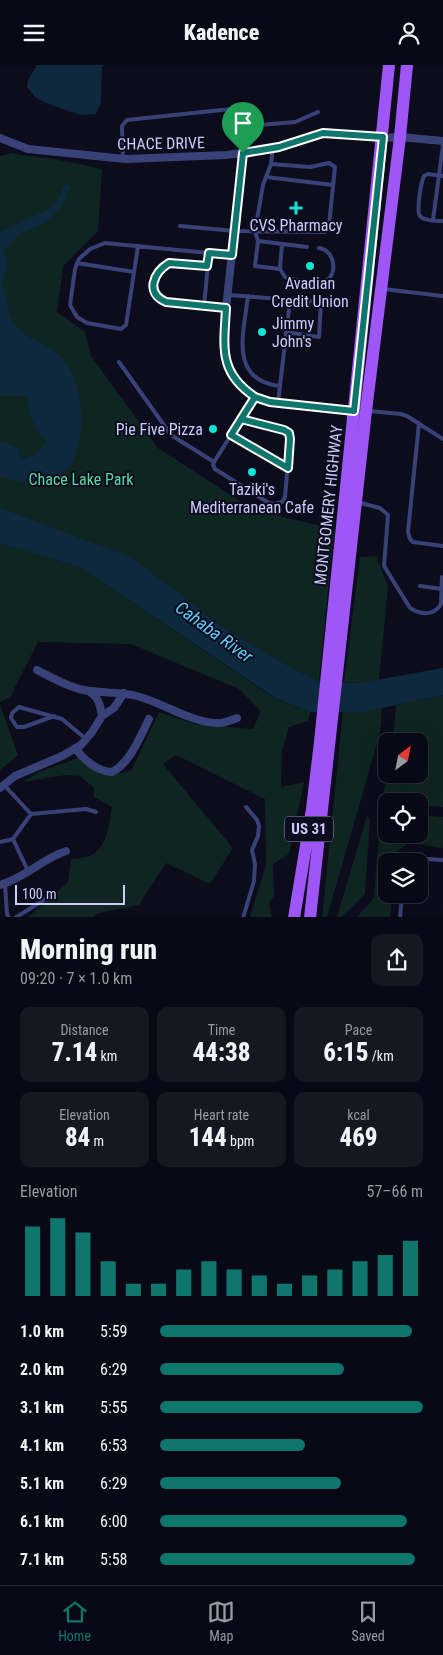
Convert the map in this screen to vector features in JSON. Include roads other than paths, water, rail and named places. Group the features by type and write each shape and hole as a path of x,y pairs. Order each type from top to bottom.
{"main road":[{"name":"MONTGOMERY HIGHWAY","path":"310,917 325,743 360,411 389,65"},
{"name":"MONTGOMERY HIGHWAY","path":"341,587 356,501 360,411 381,289 407,65"},
{"name":"MONTGOMERY HIGHWAY","path":"294,917 325,743"}],"street":[{"name":"CHACE DRIVE","path":"0,139 28,149 123,159 228,155 272,148 323,133 400,137 443,143"},
{"path":"243,153 226,308 224,347 231,373 241,387 255,397 278,403 360,411"},
{"path":"37,670 90,691 124,693 138,696 186,715 212,722 222,723 236,718"},
{"path":"90,691 99,701 102,716"},
{"path":"2,787 15,775 76,749 86,739 102,716 114,708 124,693"},
{"path":"76,749 84,759 112,772 119,769 127,759 149,719"},
{"path":"2,885 29,873 49,858 66,851"}],"lane":[{"path":"123,159 122,126 126,120 231,109 236,109 246,120 247,126 243,153"},
{"path":"247,126 295,121 318,112"},
{"path":"434,220 441,176 443,143"},
{"path":"272,148 271,165 263,185 254,231 258,241 255,266 280,269"},
{"path":"180,226 235,231 325,232 328,225 335,167 328,163 310,167 271,165"},
{"path":"441,176 428,174 424,176 418,211 420,217 443,221"},
{"path":"266,177 333,185"},
{"path":"258,241 307,247"},
{"path":"138,247 126,325 121,329 87,323 73,313 70,305 75,269 84,254 95,246 104,243 232,255"},
{"path":"282,244 280,269 285,277 289,279 320,282 328,280 332,274 333,261 331,253 319,248"},
{"path":"204,307 209,253"},
{"path":"77,263 134,272"},
{"path":"207,266 169,263 156,276 154,287 156,295 166,302 226,308"},
{"path":"381,289 443,295"},
{"path":"228,295 248,295 322,303 319,337 286,332"},
{"path":"248,295 242,355 249,371 255,377 266,384 280,386"},
{"path":"278,403 290,299"},
{"path":"119,362 171,435 214,462"},
{"path":"241,419 289,433 288,468 284,500 278,504 274,504 215,469 213,465 214,462 241,419 255,397"},
{"path":"360,411 400,414 419,423 443,439"},
{"path":"419,423 408,533 413,542 443,546"},
{"path":"231,435 288,468"},
{"path":"356,501 374,505 388,515 384,566 410,608 426,613 435,611 441,604 442,577"},
{"path":"420,586 442,589"},
{"path":"54,716 24,727 17,727 11,718 12,713 19,707 54,716 62,719 86,739"},
{"path":"2,787 31,815"},
{"path":"243,917 254,881 255,864 252,850 258,836 259,826 257,820 246,807"},
{"path":"0,842 13,839 31,815 86,809 96,812"},
{"path":"13,839 29,873"},
{"path":"428,859 443,860"},
{"path":"2,885 9,917"},
{"path":"15,917 47,898"},
{"path":"400,917 401,903"}],"water":[{"path":"37,65 104,65 102,67 101,102 96,114 81,115 36,98 27,87 28,80"},
{"path":"65,184 70,186 64,204 48,221 18,235 9,247 3,251 7,259 7,265 3,286 13,322 25,334 63,359 71,371 77,386 80,403 80,437 76,453 69,467 51,481 29,484 0,476 0,442 19,449 20,456 25,459 36,454 46,442 31,418 28,396 0,396 0,232 47,210 57,201"},
{"name":"Cahaba River","path":"0,508 130,557 227,630 292,668 319,681 358,683 443,668 443,695 364,712 310,712 275,698 82,568 0,543"}],"place":[{"name":"CVS Pharmacy","path":"296,208"},
{"name":"Avadian Credit Union","path":"310,266"},
{"name":"Jimmy John's","path":"262,332"},
{"name":"Pie Five Pizza","path":"213,429"},
{"name":"Taziki's Mediterranean Cafe","path":"252,472"}],"park label":[{"name":"Chace Lake Park","path":"81,479"}]}
